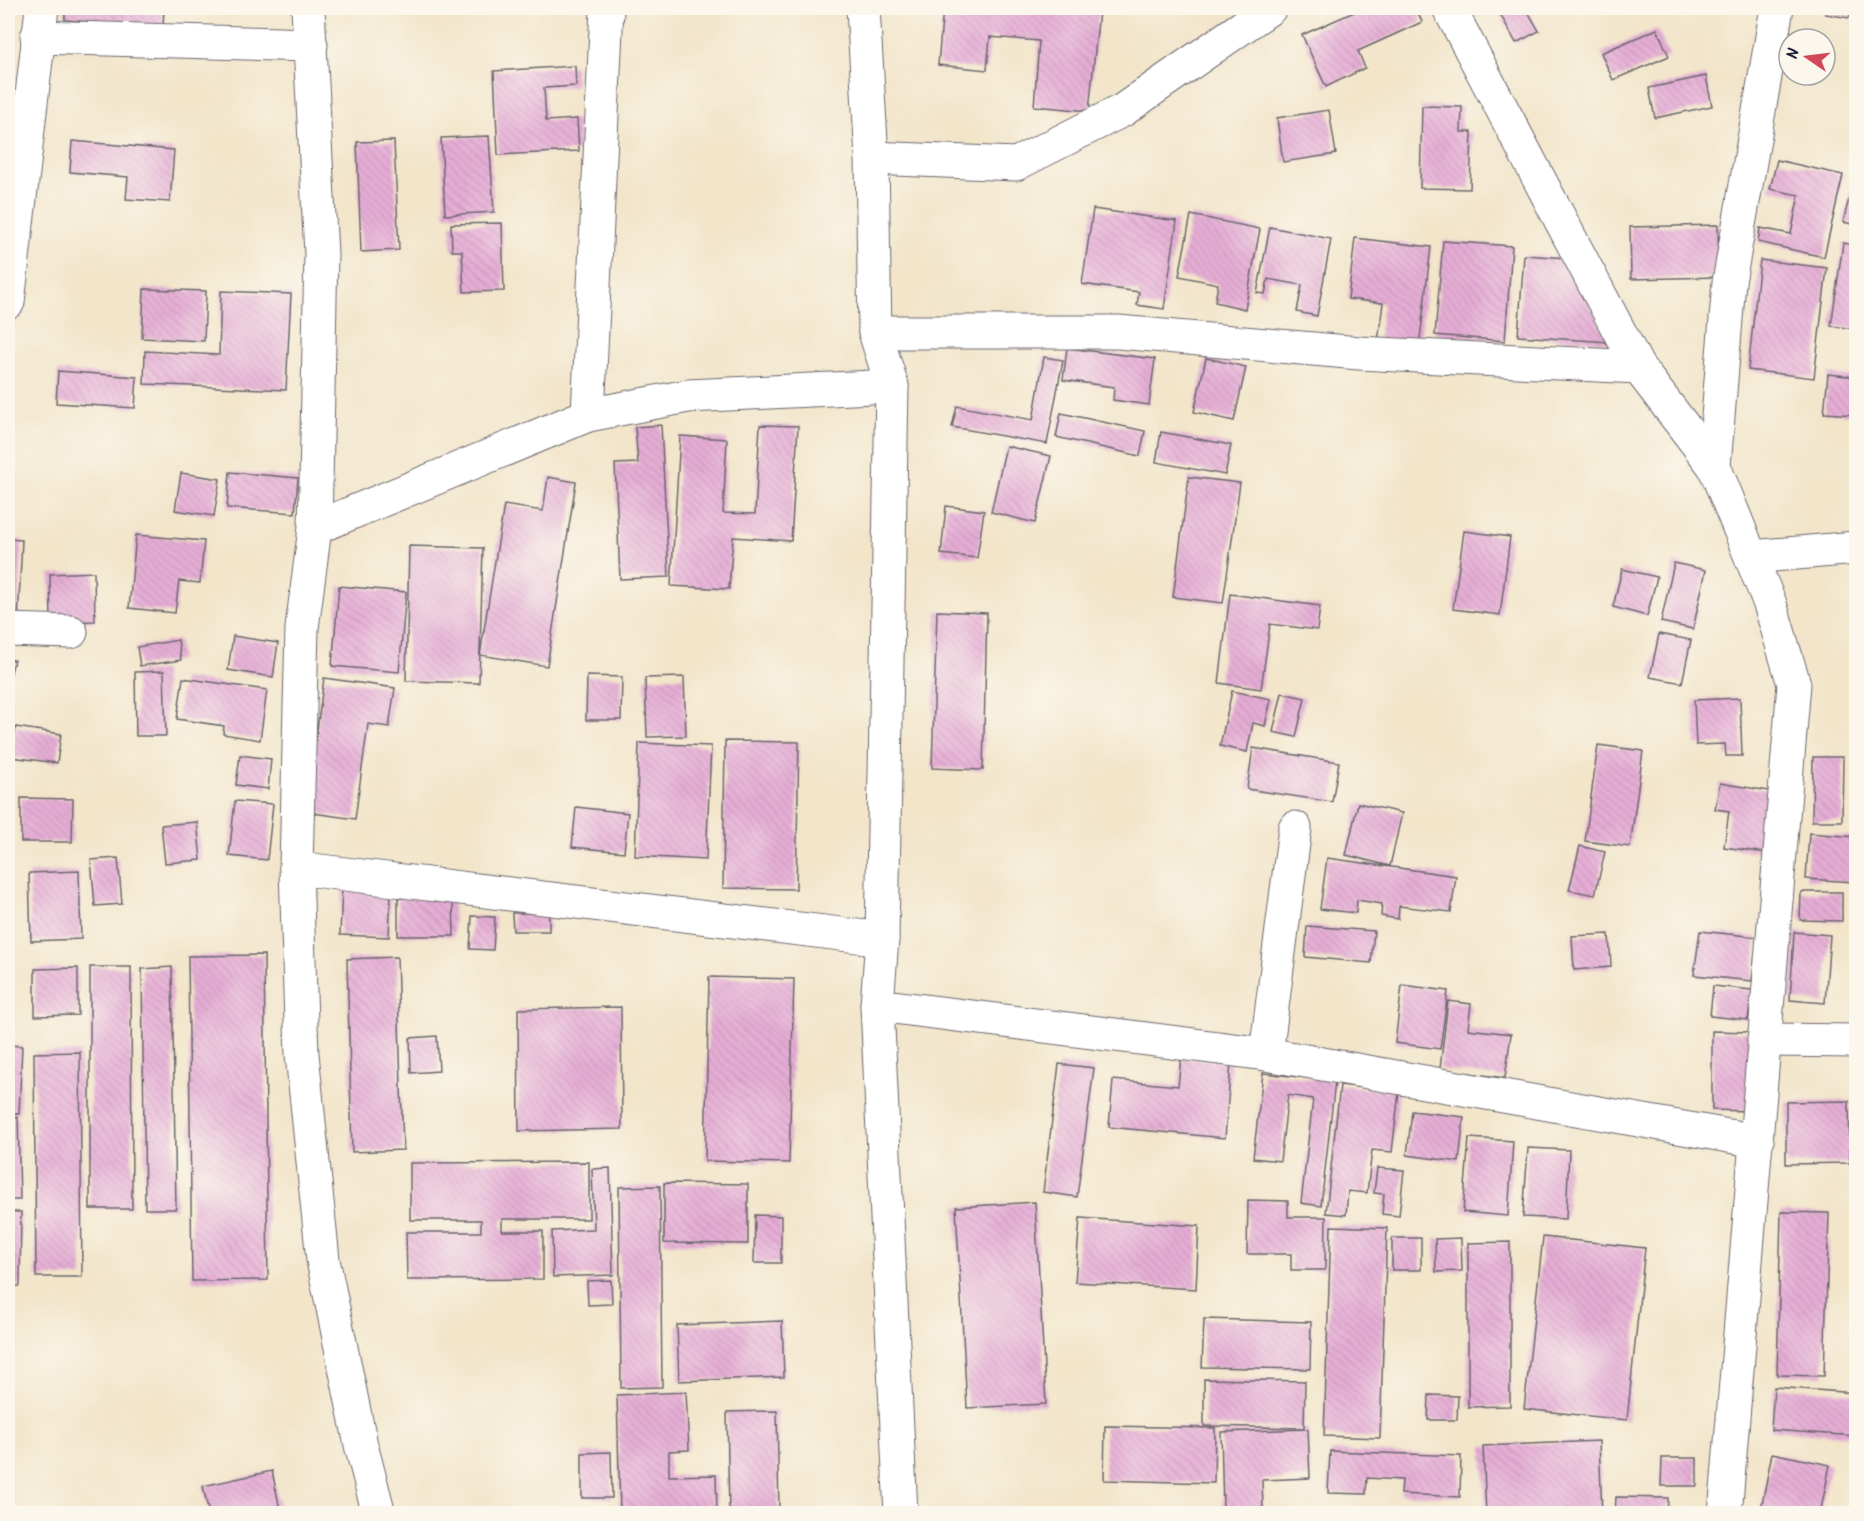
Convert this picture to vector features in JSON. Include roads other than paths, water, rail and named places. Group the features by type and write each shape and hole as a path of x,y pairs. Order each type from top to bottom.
{"street":[{"path":"308,8 321,254 315,528 302,628 296,868 302,1054 323,1260 361,1445 379,1514"},
{"path":"588,415 607,8"},
{"path":"863,8 872,158 875,332 892,387 882,939 877,1005 901,1514"},
{"path":"872,158 1016,164 1123,110 1269,8"},
{"path":"1449,8 1638,367 1714,466 1770,604 1794,684 1725,1514"},
{"path":"1714,466 1729,282 1777,8"},
{"path":"8,302 19,94 39,22 311,45"},
{"path":"875,332 1118,332 1359,353 1638,367"},
{"path":"315,528 588,415 688,396 892,387"},
{"path":"1751,557 1857,548"},
{"path":"8,630 71,632"},
{"path":"1266,1054 1295,828"},
{"path":"296,868 882,939"},
{"path":"877,1005 1266,1054 1757,1141"},
{"path":"1764,1040 1857,1041"}]}
